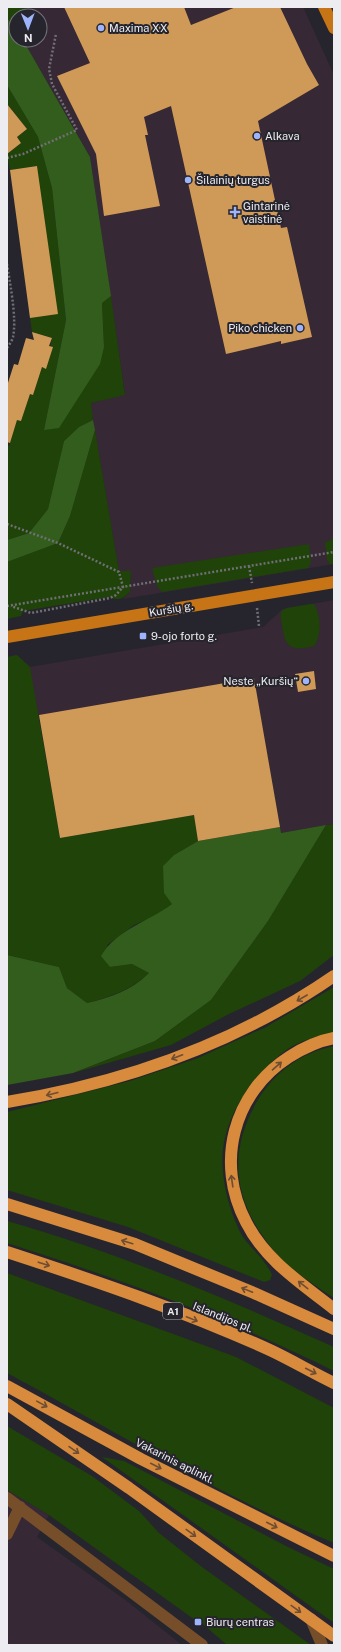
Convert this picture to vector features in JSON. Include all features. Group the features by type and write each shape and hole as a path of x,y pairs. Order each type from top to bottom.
{"highway":[{"path":"7,1102 38,1097 97,1082 168,1061 214,1044 305,996 334,976"},
{"path":"334,1038 304,1047 281,1062 252,1092 241,1111 234,1133 230,1168 235,1199 246,1224 270,1259 334,1309"},
{"path":"7,1204 134,1244 254,1293 334,1329"},
{"name":"Islandijos pl.","path":"7,1252 65,1271 188,1317 271,1351 334,1383"},
{"name":"Vakarinis aplinkl.","path":"7,1386 141,1459 334,1556"},
{"path":"7,1404 129,1488 334,1636"}],"main road":[{"path":"324,7 334,28"},
{"name":"Kuršių g.","path":"7,637 334,582"}],"street":[{"path":"7,1498 13,1513 202,1645"},
{"path":"7,1534 13,1513"},
{"path":"311,1619 322,1645"}],"path":[{"path":"7,158 23,154 77,130 52,84 49,69 56,34"},
{"path":"7,264 13,303 13,337 7,348"},
{"path":"7,524 58,543 119,572 123,587"},
{"path":"8,606 334,552"},
{"path":"8,606 31,613 110,598 116,596 123,587"},
{"path":"255,595 259,626"}],"shaded area":[{"path":"303,7 334,75 334,564 123,599 130,592 131,571 119,572 90,403 125,394 90,157 28,48 48,48 48,8 27,8"},
{"path":"334,600 334,824 281,833 280,827 198,841 193,815 60,838 39,715 7,657 17,655 30,667 263,627 283,609"},
{"path":"7,1490 49,1515 37,1537 128,1602 182,1645 7,1645"}],"green space":[{"path":"7,7 27,7 8,8 8,19"},
{"path":"7,18 8,48 28,48 90,157 111,296 102,303 104,347 100,364 59,428 44,430 66,320 52,188 38,137 7,85"},
{"path":"7,85 38,137 52,188 66,320 44,430 104,347 102,303 111,296 125,395 91,403 93,420 79,427 64,441 48,509 29,533 7,540 7,445 9,446 17,420 21,420 30,394 33,395 42,367 46,368 52,338 32,332 30,318 37,166 10,170 7,154 21,143 17,137 27,129 9,106 7,108"},
{"path":"93,420 95,430 70,516 58,543 7,562 7,540 29,533 48,509 64,441 79,427"},
{"path":"95,430 119,571 131,571 130,592 121,599 109,597 23,611 21,616 7,619 7,562 58,543 70,516"},
{"path":"334,536 334,564 330,564 327,560 325,542 330,541"},
{"path":"309,544 311,562 308,568 162,592 157,586 152,568"},
{"path":"314,604 320,625 317,642 314,646 293,648 284,638 281,611 287,608"},
{"path":"17,655 30,667 60,838 194,815 198,841 174,855 172,904 157,915 134,925 107,945 110,967 132,964 149,973 135,984 120,992 87,1003 67,988 59,967 7,955 7,657"},
{"path":"334,824 334,955 300,981 229,1014 171,1045 73,1073 155,1041 211,1000 268,921 326,825"},
{"path":"326,825 268,921 211,1000 155,1041 73,1073 7,1085 7,955 59,967 67,988 87,1003 112,996 128,989 149,973 132,964 110,967 101,956 115,939 124,932 172,904 164,893 163,866 174,855 198,841 280,827 281,833"},
{"path":"334,987 334,1033 313,1038 293,1046 270,1063 260,1073 243,1096 230,1121 223,1148 222,1154 225,1188 236,1224 243,1237 263,1260 272,1275 270,1280 264,1282 128,1227 7,1190 7,1112 130,1081 198,1058 266,1027"},
{"path":"334,1046 334,1298 292,1269 271,1248 249,1213 243,1197 238,1166 239,1151 248,1119 256,1103 271,1082 299,1059 322,1049"},
{"path":"7,1221 91,1247 132,1262 213,1294 334,1347 334,1371 255,1334 214,1317 132,1285 7,1243"},
{"path":"7,1273 236,1357 334,1408 334,1543 292,1525 209,1484 7,1373"},
{"path":"7,1426 92,1476 139,1511 159,1533 202,1567 311,1645 227,1645 197,1619 195,1620 49,1515 7,1490"},
{"path":"102,1457 124,1461 288,1547 334,1569 334,1623"}],"building":[{"name":"Šilainių turgus","path":"64,7 184,7 191,25 236,7 280,7 307,64 319,85 258,121 281,228 287,227 312,337 281,344 281,341 226,354 171,106 144,117 148,135 145,135 160,206 104,216 96,154 57,76 90,63"},
{"path":"7,104 27,129 17,137 21,143 7,154"},
{"path":"37,166 58,314 30,318 10,170"},
{"path":"32,332 52,338 49,346 53,347 46,369 42,367 33,395 30,394 21,421 17,420 10,443 7,442 7,386 14,364 18,365 26,338 34,340"},
{"path":"314,671 316,689 298,692 295,674"},
{"path":"254,678 280,827 198,841 194,815 60,838 39,715"}],"place":[{"name":"Maxima XX","path":"101,28"},
{"name":"Alkava","path":"257,136"},
{"name":"Šilainių turgus","path":"188,180"},
{"name":"Gintarinė vaistinė","path":"235,212"},
{"name":"Piko chicken","path":"300,328"},
{"name":"9-ojo forto g.","path":"143,636"},
{"name":"Neste „Kuršių“","path":"306,681"},
{"name":"Biurų centras","path":"198,1622"}]}
